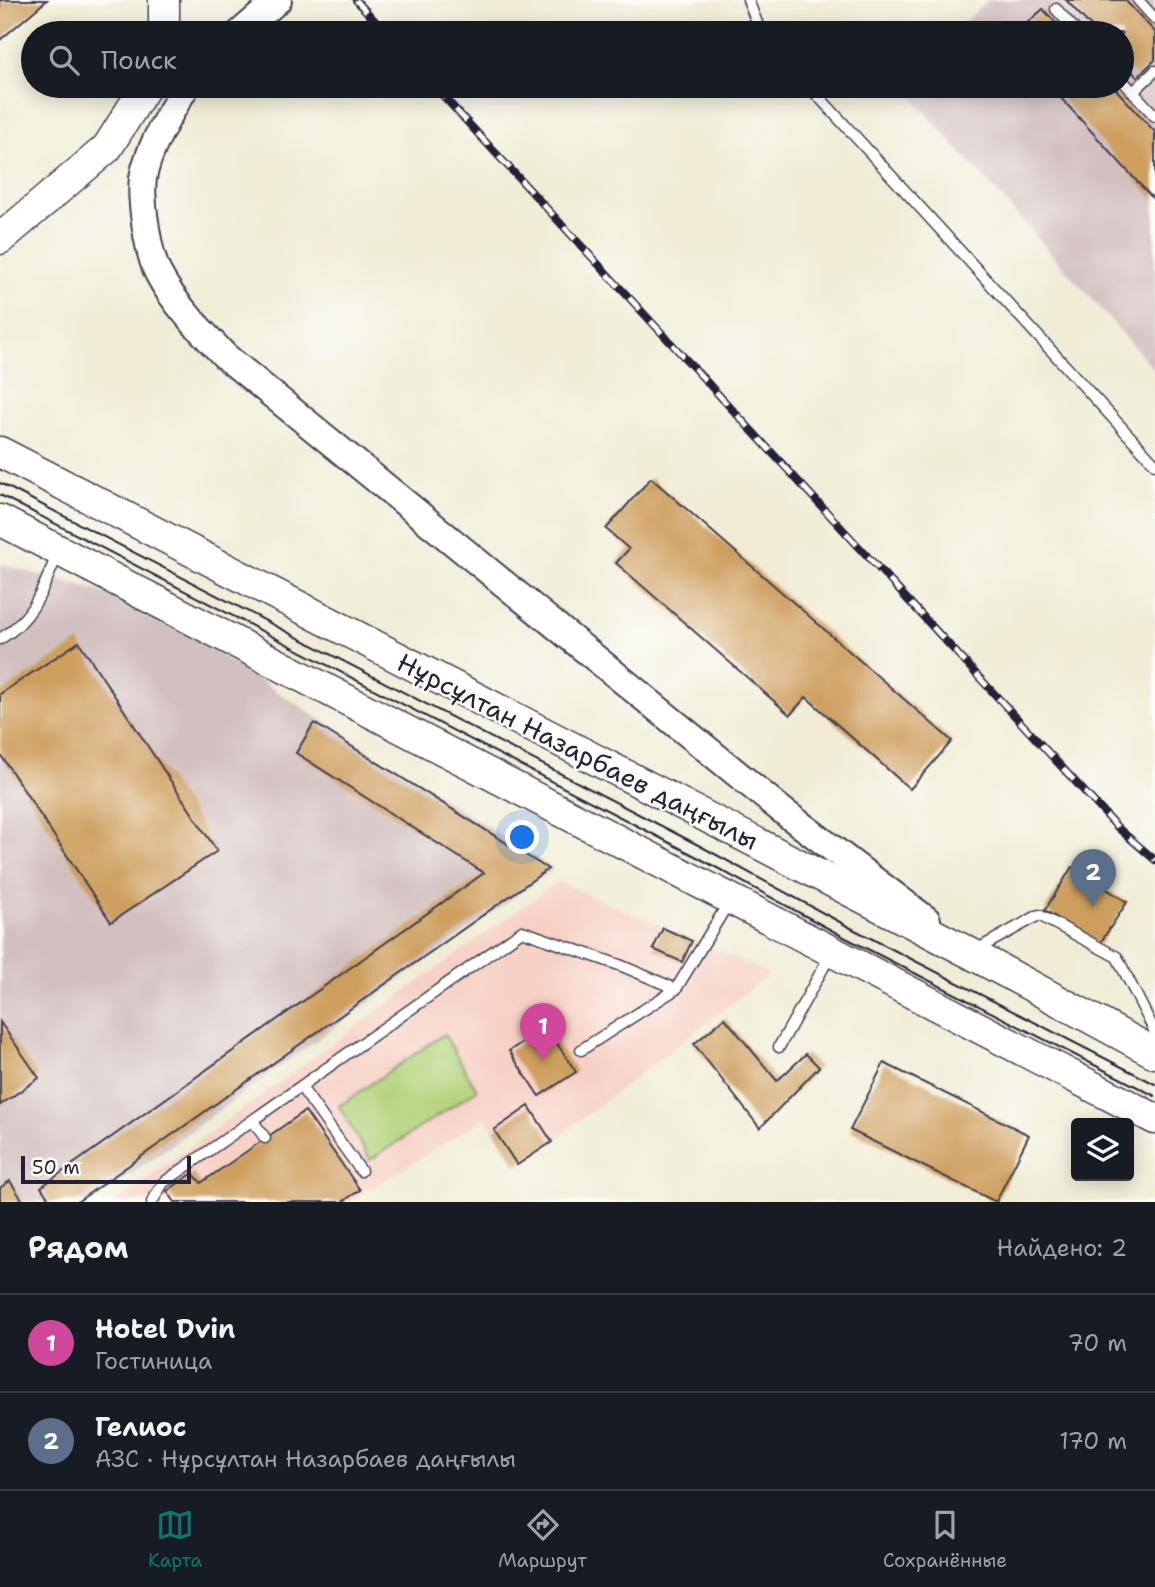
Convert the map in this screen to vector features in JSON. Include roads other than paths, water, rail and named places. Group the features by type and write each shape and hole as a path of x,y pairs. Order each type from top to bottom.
{"main road":[{"path":"164,0 164,21"},
{"path":"254,21 271,6"},
{"path":"107,148 138,98"},
{"path":"0,239 165,98"},
{"path":"179,98 159,132 143,177 144,220 157,272 190,318 225,356 741,777 970,953"},
{"name":"Нұрсұлтан Назарбаев даңғылы","path":"0,452 970,953 1155,1053"},
{"path":"2,522 1155,1119"}],"lane":[{"path":"748,0 756,21"},
{"path":"1138,0 1155,19"},
{"path":"1056,9 1068,21"},
{"path":"1134,91 1155,71"},
{"path":"1134,93 1155,116"},
{"path":"820,98 1155,464"},
{"path":"0,639 26,620 39,598 59,551"},
{"path":"581,1050 676,989 732,898"},
{"path":"970,953 1039,915 1117,957 1155,1032"},
{"path":"152,1202 163,1183 522,931 622,966 676,989"},
{"path":"779,1047 833,950"},
{"path":"302,1087 362,1171"},
{"path":"253,1121 265,1138"}],"tram line":[{"path":"0,483 1155,1084"},
{"path":"0,495 697,857 844,937 1155,1096"}],"railway":[{"path":"356,0 375,21"},
{"path":"445,98 1118,828 1155,860"}],"place":[{"name":"Гелиос","path":"1093,907"},
{"name":"Hotel Dvin","path":"543,1061"}]}
